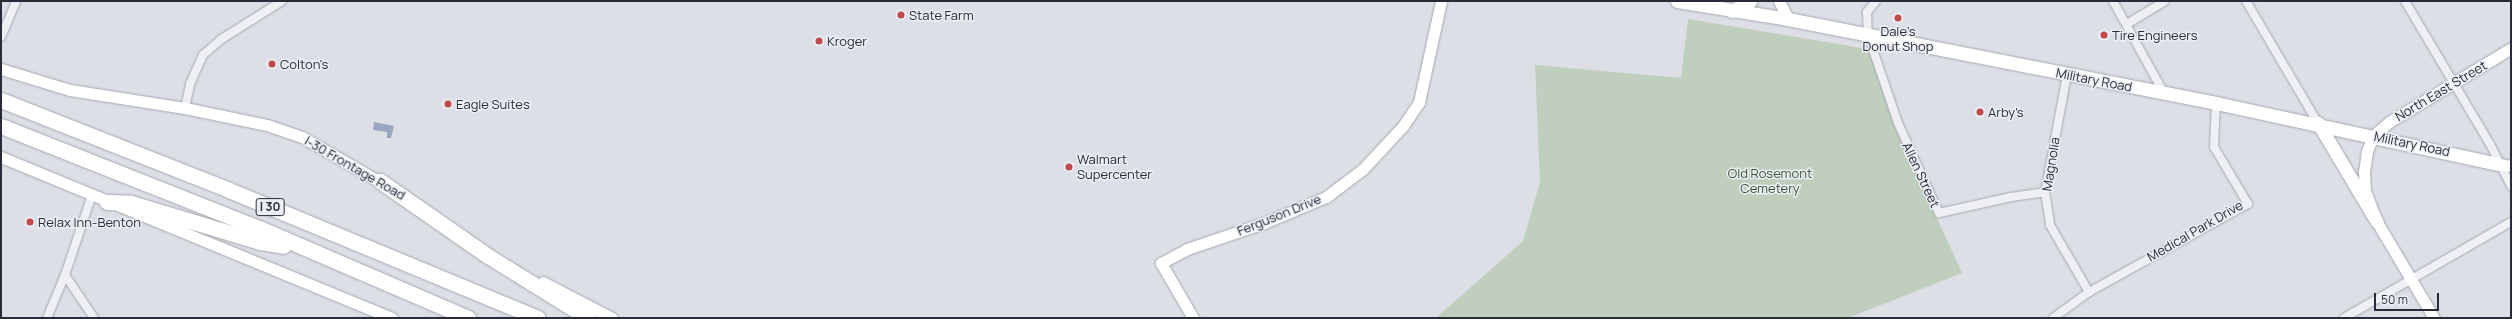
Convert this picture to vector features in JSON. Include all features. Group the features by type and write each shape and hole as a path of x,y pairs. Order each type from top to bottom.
{"highway":[{"name":"I 30","path":"1,100 236,193 538,318"},
{"name":"I 30","path":"1,126 259,228 304,249 468,318"},
{"path":"380,182 488,256 588,318"},
{"path":"107,202 131,203 260,242 304,249"}],"main road":[{"name":"Ferguson Drive","path":"1193,318 1161,264 1187,249 1269,222 1326,197 1363,168 1403,126 1419,102 1441,1"},
{"name":"Military Road","path":"1677,1 1868,34 2067,75 2318,123 2511,166"},
{"path":"1732,11 1750,1"},
{"path":"1779,1 1788,19"},
{"name":"North East Street","path":"2373,136 2389,122 2511,48"},
{"name":"I-30 Frontage Road","path":"1,69 70,90 185,108 267,125 302,137 380,182 550,286 612,318"},
{"path":"2318,123 2434,318"},
{"path":"2373,136 2365,157 2364,172 2365,191 2377,222"},
{"path":"1,157 107,202 392,318"}],"street":[{"path":"1,37 16,1"},
{"path":"185,108 190,84 203,55 220,40 282,1"},
{"path":"1868,34 1867,12 1876,1"},
{"path":"2113,1 2164,93"},
{"path":"2127,24 2165,1"},
{"path":"2246,1 2318,123"},
{"path":"2405,1 2490,144 2498,164 2511,186"},
{"name":"Allen Street","path":"1868,34 1898,124 1939,213 2011,197 2045,192"},
{"name":"Magnolia","path":"2067,75 2045,192 2050,225 2089,292"},
{"name":"Medical Park Drive","path":"2053,318 2089,292 2248,204 2214,147 2216,103"},
{"path":"47,318 65,275 92,195"},
{"path":"2344,318 2511,222"},
{"path":"65,275 94,318"}],"green space":[{"name":"Old Rosemont Cemetery","path":"1688,19 1868,49 1899,135 1962,273 1848,318 1436,318 1523,241 1540,182 1535,65 1681,78"}],"water":[{"path":"374,122 394,126 391,138 387,138 387,132 373,130"}],"place":[{"name":"State Farm","path":"901,15"},
{"name":"Dale's Donut Shop","path":"1898,18"},
{"name":"Tire Engineers","path":"2104,35"},
{"name":"Kroger","path":"819,41"},
{"name":"Colton's","path":"272,64"},
{"name":"Eagle Suites","path":"448,104"},
{"name":"Arby's","path":"1980,112"},
{"name":"Walmart Supercenter","path":"1069,167"},
{"name":"Relax Inn-Benton","path":"30,222"}]}
